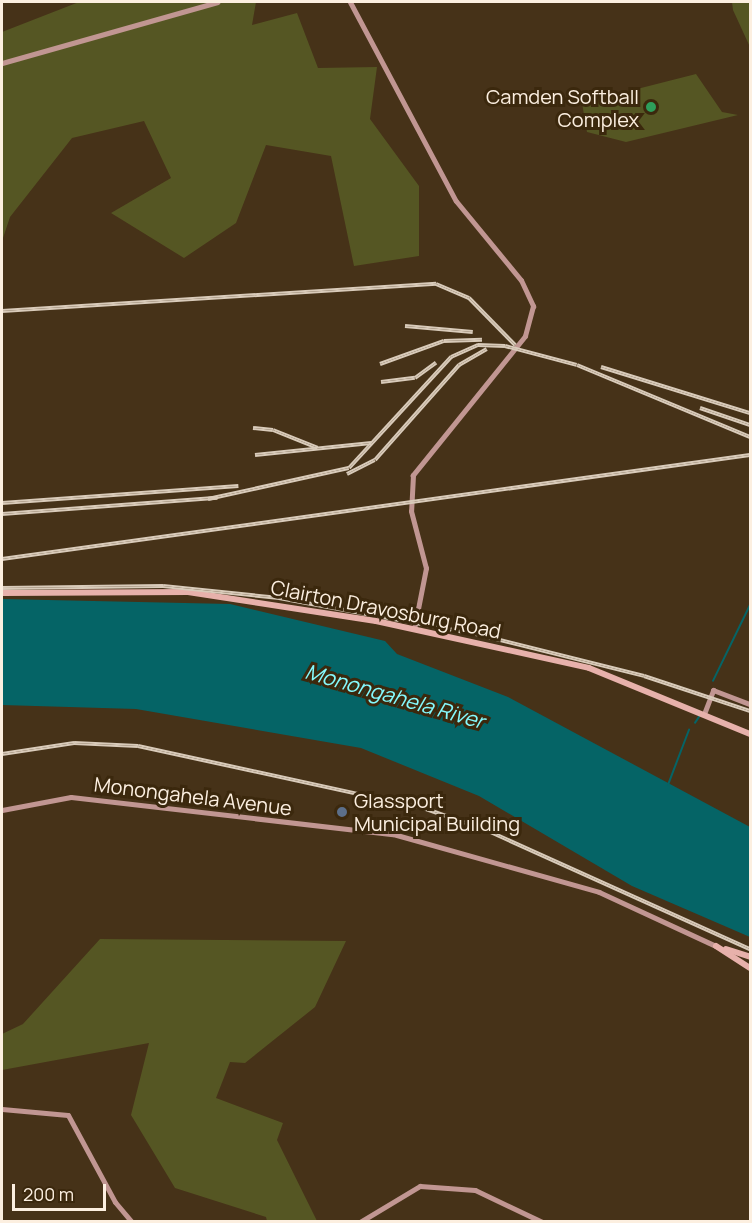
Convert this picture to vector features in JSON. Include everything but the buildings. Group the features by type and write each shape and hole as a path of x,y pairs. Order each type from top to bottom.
{"main road":[{"name":"Clairton Dravosburg Road","path":"2,593 188,592 414,629 589,668 750,734"},
{"path":"716,946 750,957"},
{"path":"716,946 749,966"}],"street":[{"path":"2,63 218,2"},
{"path":"350,2 456,201 521,280 533,306 525,336 413,475 411,511 426,568 414,629"},
{"path":"704,714 713,690 750,704"},
{"name":"Monongahela Avenue","path":"2,810 71,797 382,832 599,892 716,946"},
{"path":"2,1109 68,1115 115,1202 132,1221"},
{"path":"360,1221 420,1185 475,1190 542,1221"}],"shaded area":[{"path":"79,2 256,2 252,25 297,13 318,68 377,67 370,119 419,186 419,256 354,266 331,156 266,145 236,223 184,258 111,213 171,178 144,121 72,138 10,217 2,241 2,32"},
{"path":"732,2 750,2 750,47 733,10"},
{"name":"Camden Softball Complex","path":"696,74 722,112 738,115 626,142 587,132 582,103"},
{"path":"100,939 346,941 315,1007 245,1063 230,1062 216,1098 283,1123 277,1140 317,1221 267,1221 266,1217 175,1188 131,1115 149,1043 2,1070 2,1034 23,1024"}],"water":[{"name":"Monongahela River","path":"2,599 230,604 385,641 397,654 508,697 750,827 750,937 632,886 479,796 361,748 136,709 2,705"}],"waterway":[{"path":"713,681 750,605"},
{"path":"695,723 699,717"},
{"path":"668,785 689,730"}],"railway":[{"path":"2,311 436,284 469,298 515,345"},
{"path":"405,326 473,332"},
{"path":"380,364 444,341 482,340"},
{"path":"208,499 349,468 451,357 478,345 505,346 577,365 750,437"},
{"path":"347,474 375,460 459,365 487,349"},
{"path":"381,382 415,378 436,363"},
{"path":"601,367 750,413"},
{"path":"700,408 750,425"},
{"path":"253,428 273,430 318,448"},
{"path":"255,455 371,443"},
{"path":"2,559 750,455"},
{"path":"2,503 238,486"},
{"path":"2,514 217,498"},
{"path":"2,588 163,586 279,598 480,635 644,676 750,711"},
{"path":"2,754 74,743 138,746 426,809 486,830 750,949"}],"place":[{"name":"Camden Softball Complex","path":"651,107"},
{"name":"Glassport Municipal Building","path":"342,812"}]}
